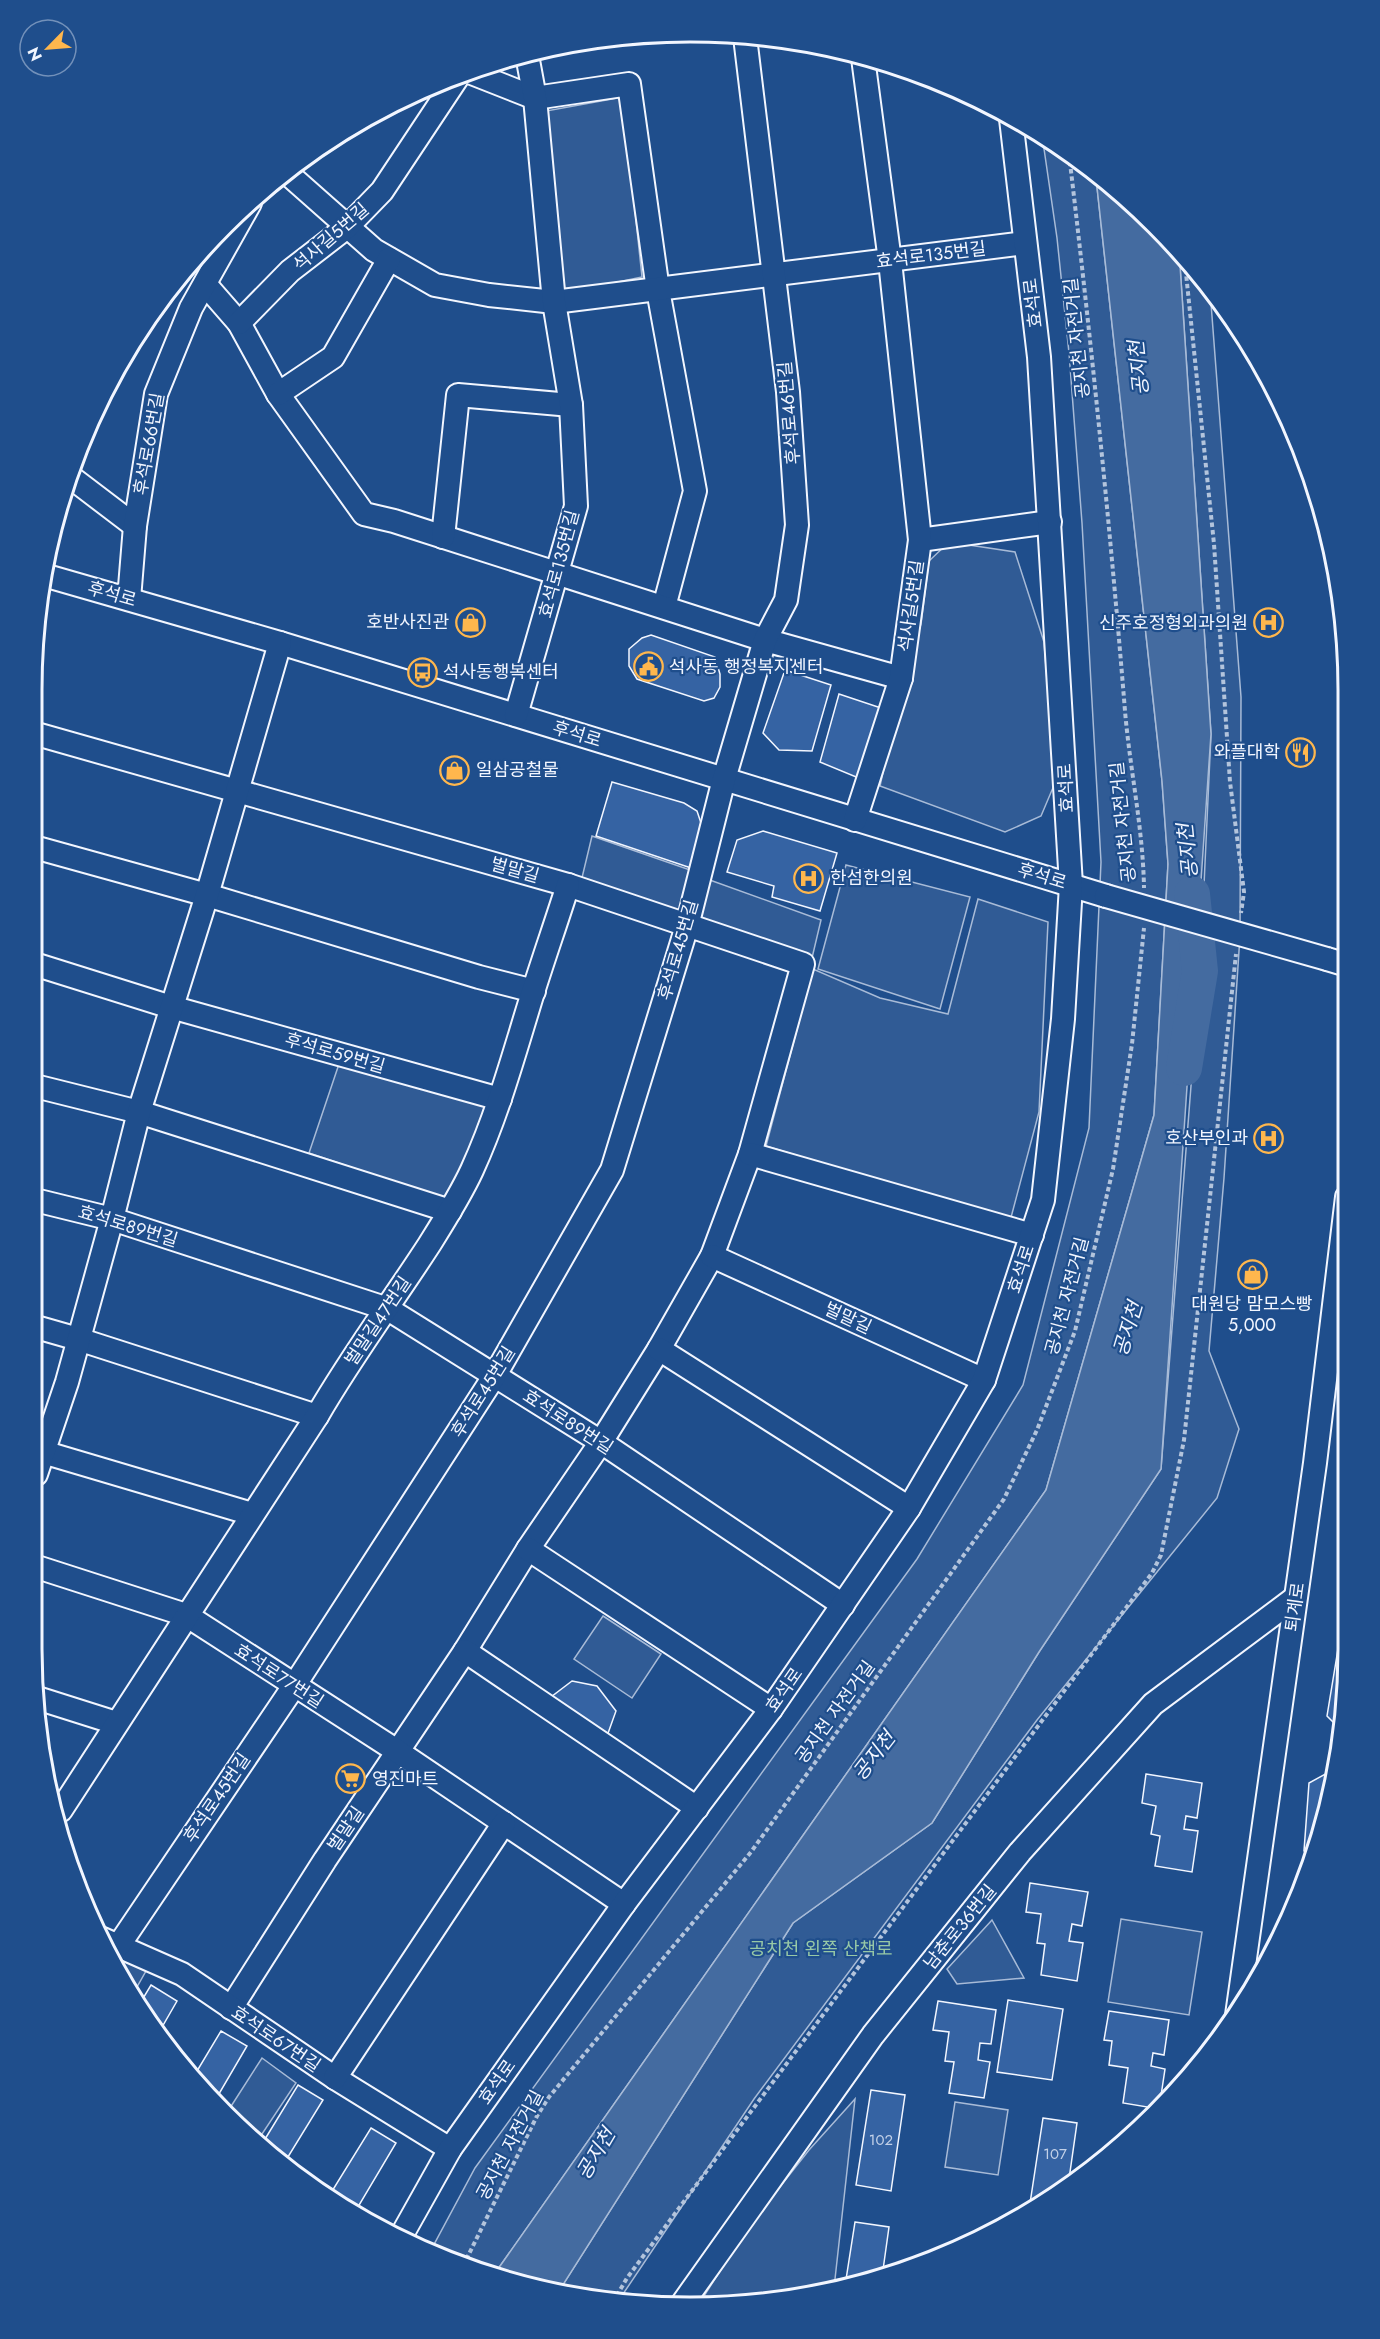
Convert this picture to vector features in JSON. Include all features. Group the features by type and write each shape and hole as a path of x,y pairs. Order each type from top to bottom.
{"street":[{"name":"후석로46번길","path":"724,779 765,640 786,600 797,525 788,392 746,45"},
{"name":"효석로135번길","path":"516,715 576,506 571,405 554,302 535,98 528,62"},
{"name":"석사길5번길","path":"450,88 382,191 347,227 290,271 239,323 278,394 364,514 765,640 901,678 920,540 890,261 864,66"},
{"path":"481,77 535,98 630,84 658,290 695,490 664,607"},
{"name":"효석로","path":"404,2231 450,2149 624,1904 771,1708 909,1508 984,1380 1043,1200 1063,1018 1071,885 1039,357 1012,128"},
{"name":"효석로135번길","path":"293,178 374,250 435,285 489,296 554,302 1025,243"},
{"name":"후석로66번길","path":"129,599 135,526 156,394 191,308 236,228"},
{"path":"278,394 333,357 389,259"},
{"path":"205,284 239,323"},
{"path":"443,537 458,395 571,405"},
{"path":"76,481 135,526"},
{"path":"920,540 1050,522"},
{"name":"후석로","path":"52,577 280,643 1106,896 1337,962"},
{"path":"42,1444 67,1382 139,1112 207,894 280,643"},
{"path":"855,820 901,678"},
{"name":"벌말길","path":"42,736 568,885 803,964 750,1154 712,1256 659,1349 601,1442 528,1549 465,1652 397,1751 231,2008"},
{"name":"후석로45번길","path":"110,1938 294,1686 495,1375 612,1170 687,926 724,779"},
{"path":"42,849 207,894 479,977 534,991"},
{"name":"벌말길47번길","path":"62,1808 371,1329 388,1309 450,1211 472,1171 500,1099 568,885"},
{"name":"후석로59번길","path":"42,966 171,1006 500,1099"},
{"path":"42,1088 139,1112 450,1211"},
{"path":"750,1154 1032,1235"},
{"name":"효석로89번길","path":"42,1202 112,1219 388,1309 601,1442 843,1605"},
{"name":"벌말길","path":"712,1256 984,1380"},
{"name":"퇴계로","path":"1240,1990 1317,1451 1338,1273"},
{"path":"42,1330 78,1339 316,1416"},
{"path":"659,1349 909,1508"},
{"path":"42,1452 252,1514"},
{"path":"528,1549 771,1708"},
{"name":"효석로77번길","path":"42,1569 186,1615 397,1751 624,1904"},
{"name":"남춘로36번길","path":"687,2297 873,2035 1020,1852 1153,1704 1295,1598"},
{"path":"465,1652 697,1808"},
{"path":"44,1700 116,1723"},
{"path":"334,2078 504,1822"},
{"name":"효석로67번길","path":"113,1943 182,1974 334,2078 450,2149"}],"path":[{"name":"공지천 자전거길","path":"1071,167 1103,454 1127,734 1143,855 1144,900"},
{"path":"1186,274 1214,544 1230,782 1244,892 1241,915"},
{"name":"공지천 자전거길","path":"467,2257 537,2116 549,2097 751,1852 1004,1499 1037,1430 1075,1331 1113,1169 1132,1044 1144,922"},
{"path":"619,2293 634,2269 1152,1573 1161,1555 1184,1440 1237,950"}],"shaded area":[{"path":"623,97 642,277 565,293 546,111"},
{"path":"1044,147 1097,187 1162,781 1168,864 1154,1115 1046,1490 499,2268 434,2244 475,2168 917,1559 1023,1385 1089,1128 1101,862 1082,523 1069,353 1057,238"},
{"name":"공치천 왼쪽 산책로","path":"1180,267 1211,306 1241,697 1240,936 1224,1178 1209,1351 1239,1429 1217,1498 1037,1720 754,2099 624,2293 563,2285 793,1923 932,1823 1039,1652 1161,1469 1200,971 1211,734"},
{"path":"949,542 1015,552 1044,642 1055,783 1041,816 1005,832 880,786 906,666 921,624 929,561"},
{"path":"592,836 693,871 680,917 580,886"},
{"path":"846,865 970,897 940,1009 818,969"},
{"path":"707,879 821,920 812,958 696,921"},
{"path":"978,899 1048,922 1039,1112 1009,1225 916,1192 766,1146 813,969 880,998 948,1014"},
{"path":"340,1061 485,1104 471,1158 448,1200 309,1153"},
{"path":"603,1616 661,1654 632,1698 574,1659"},
{"path":"1121,1919 1202,1932 1189,2015 1108,2002"},
{"path":"992,1920 1024,1978 957,1984 947,1969"},
{"path":"117,1931 155,1955 137,1986 129,1973 107,1932"},
{"path":"262,2058 296,2083 262,2135 231,2106"},
{"path":"855,2099 835,2281 775,2291 732,2296 704,2296 749,2226 809,2150"},
{"path":"955,2102 1008,2110 998,2175 945,2167"}],"water":[{"path":"1097,187 1148,232 1180,267 1211,734 1161,1469 1039,1652 932,1823 793,1923 563,2285 499,2268 1046,1490 1154,1115 1168,864 1162,781"}],"building":[{"path":"651,635 715,657 720,674 720,687 714,698 704,701 637,679 629,666 629,649 642,638"},
{"path":"785,670 831,685 812,751 779,750 763,733"},
{"path":"839,694 884,709 861,779 820,762"},
{"path":"612,782 684,803 697,811 702,826 691,868 596,836"},
{"path":"763,831 837,853 820,911 772,897 774,886 727,872 737,840"},
{"path":"1338,1649 1333,1722 1327,1716"},
{"path":"572,1681 597,1686 616,1711 607,1736 551,1697"},
{"path":"1146,1774 1202,1783 1197,1818 1186,1816 1184,1829 1198,1831 1192,1872 1155,1866 1160,1836 1151,1834 1156,1806 1142,1803"},
{"path":"1326,1774 1306,1851 1304,1851 1309,1783"},
{"path":"1030,1883 1088,1892 1082,1926 1072,1924 1069,1941 1083,1943 1077,1981 1041,1975 1045,1944 1037,1943 1041,1914 1026,1912"},
{"path":"151,1985 177,2001 163,2025 151,2009 144,1997"},
{"path":"1008,2000 1063,2009 1052,2080 997,2072"},
{"path":"938,2001 996,2010 991,2044 980,2043 978,2060 990,2062 984,2098 949,2093 954,2062 945,2061 949,2032 933,2030"},
{"path":"1109,2011 1169,2020 1164,2055 1153,2053 1151,2066 1165,2069 1161,2093 1148,2107 1123,2103 1128,2068 1109,2065 1112,2041 1104,2040"},
{"path":"221,2031 247,2046 219,2093 198,2070"},
{"path":"298,2085 323,2100 288,2157 266,2138"},
{"path":"871,2090 905,2095 891,2191 856,2185"},
{"path":"1043,2118 1077,2123 1070,2173 1031,2200"},
{"path":"371,2128 396,2143 359,2206 333,2190"},
{"path":"855,2222 889,2227 883,2267 846,2278"}],"waterway":[{"name":"공지천","path":"1184,1068 1200,971 1192,894"}],"place":[{"name":"호반사진관","path":"470,622"},
{"name":"신주호정형외과의원","path":"1269,623"},
{"name":"석사동 행정복지센터","path":"648,667"},
{"name":"석사동행복센터","path":"422,672"},
{"name":"와플대학","path":"1301,752"},
{"name":"일삼공철물","path":"455,770"},
{"name":"한섬한의원","path":"809,878"},
{"name":"호산부인과","path":"1269,1138"},
{"name":"대원당 맘모스빵 5,000","path":"1252,1275"},
{"name":"영진마트","path":"351,1779"}]}
